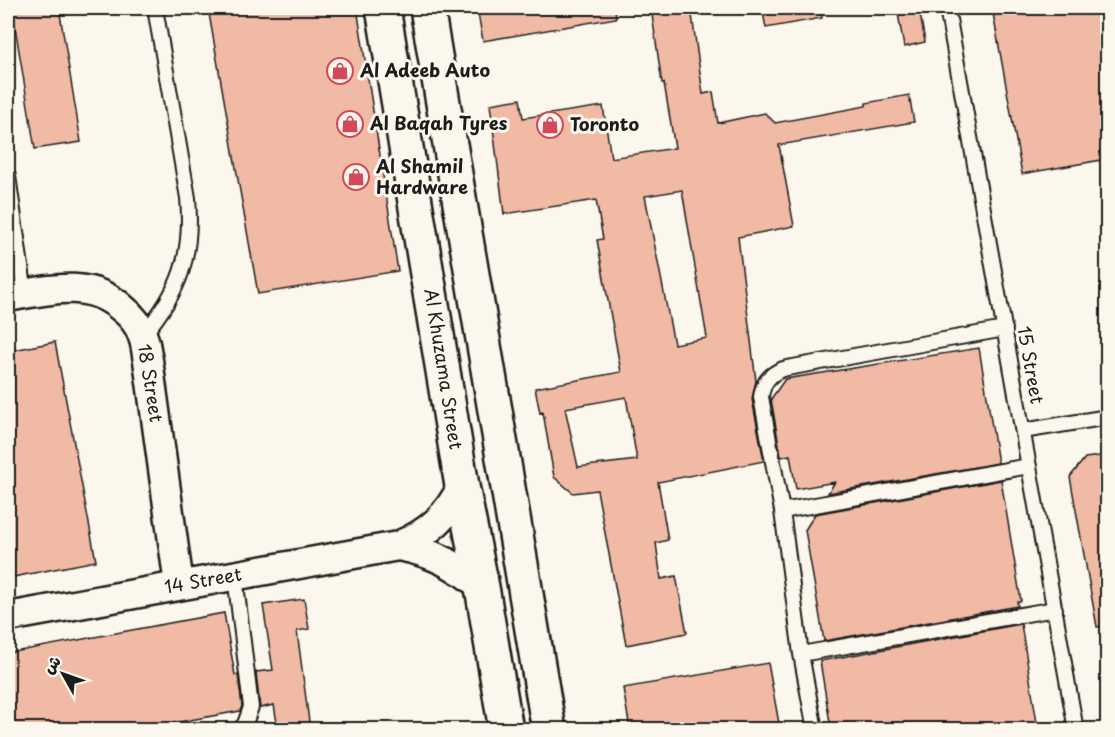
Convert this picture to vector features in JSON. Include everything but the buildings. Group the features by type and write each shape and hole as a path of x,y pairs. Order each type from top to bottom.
{"street":[{"name":"Al Khuzama Street","path":"383,8 462,486 483,587 507,729"},
{"path":"427,8 549,729"},
{"name":"18 Street","path":"16,295 65,288 90,290 112,299 131,315 143,335 179,585"},
{"name":"14 Street","path":"8,617 398,546 415,539 443,517 462,486"},
{"name":"14 Street","path":"398,546 426,553 452,564 483,587"}],"lane":[{"path":"143,335 158,317 181,274 188,251 191,227 155,8"},
{"name":"15 Street","path":"947,8 1076,729"},
{"path":"8,176 16,295"},
{"path":"815,729 801,654 782,511 761,397 764,383 774,373 787,368 1005,329"},
{"path":"1023,431 1107,417"},
{"path":"782,511 1029,466"},
{"path":"235,576 251,707 245,724 239,729"},
{"path":"801,654 1055,609"}],"place":[{"name":"Al Adeeb Auto","path":"340,71"},
{"name":"Al Baqah Tyres","path":"350,124"},
{"name":"Toronto","path":"550,125"},
{"name":"Al Shamil Hardware","path":"356,177"}]}
